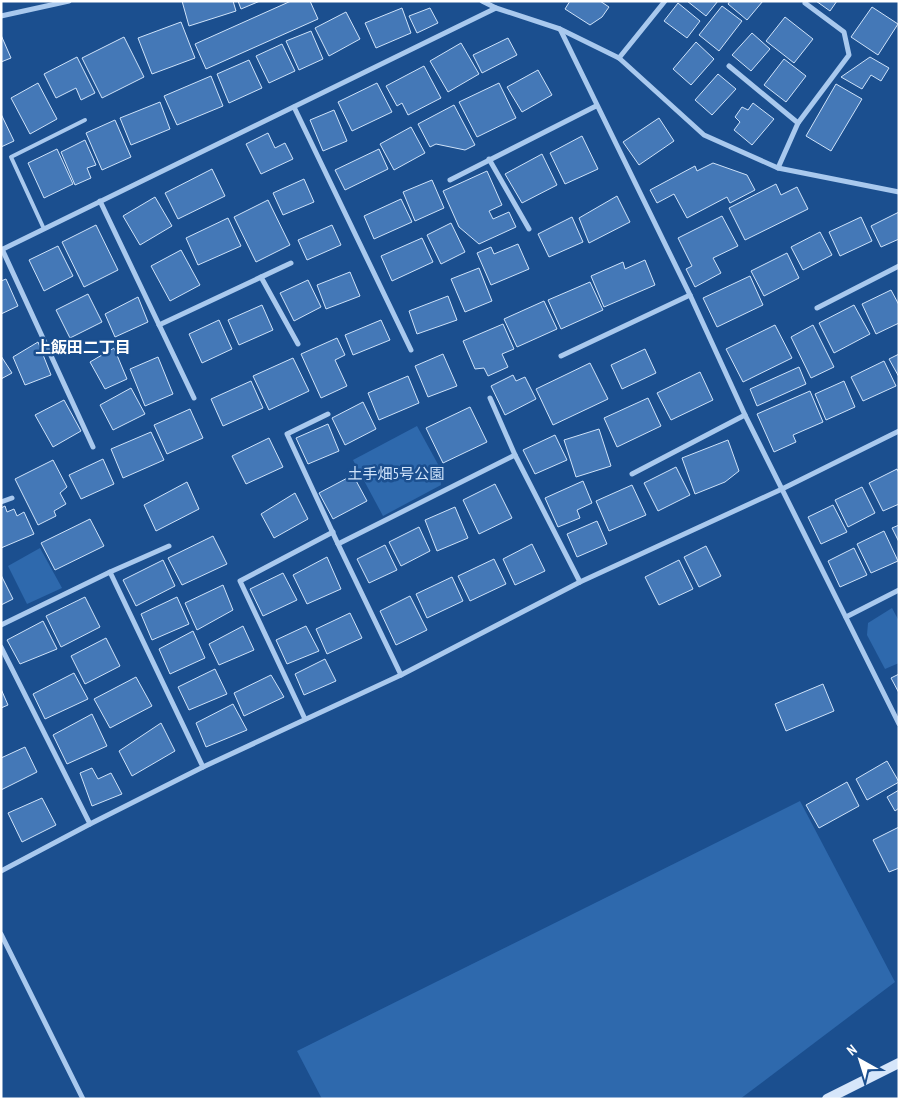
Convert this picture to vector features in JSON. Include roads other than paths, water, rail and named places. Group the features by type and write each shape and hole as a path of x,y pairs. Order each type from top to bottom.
{"street":[{"path":"1,16 69,1"},
{"path":"482,1 496,8 560,29 620,58 704,134 778,168 899,192"},
{"path":"620,58 666,1"},
{"path":"778,168 798,123 849,55 844,32 805,3"},
{"path":"93,447 2,250 496,8"},
{"path":"560,29 690,295 745,415 899,724"},
{"path":"729,66 798,123"},
{"path":"450,180 596,106"},
{"path":"294,107 411,350"},
{"path":"489,160 529,229"},
{"path":"100,202 194,398"},
{"path":"159,325 291,263"},
{"path":"818,308 899,266"},
{"path":"261,277 298,344"},
{"path":"561,356 690,295"},
{"path":"490,398 515,455 580,582"},
{"path":"328,414 287,434 401,675"},
{"path":"632,474 745,415"},
{"path":"1,871 90,824 304,719 401,675 580,582 782,489 899,432"},
{"path":"338,544 515,455"},
{"path":"1,502 12,498"},
{"path":"304,719 240,581 333,532"},
{"path":"1,625 110,572 169,546"},
{"path":"110,572 204,768"},
{"path":"846,617 899,590"},
{"path":"1,647 90,824"},
{"path":"1,934 83,1099"},
{"path":"827,1099 899,1063"}],"lane":[{"path":"44,229 11,157 85,120"}],"district":[{"name":"上飯田二丁目","path":"83,347"}],"park label":[{"name":"土手畑5号公園","path":"396,473"}]}
